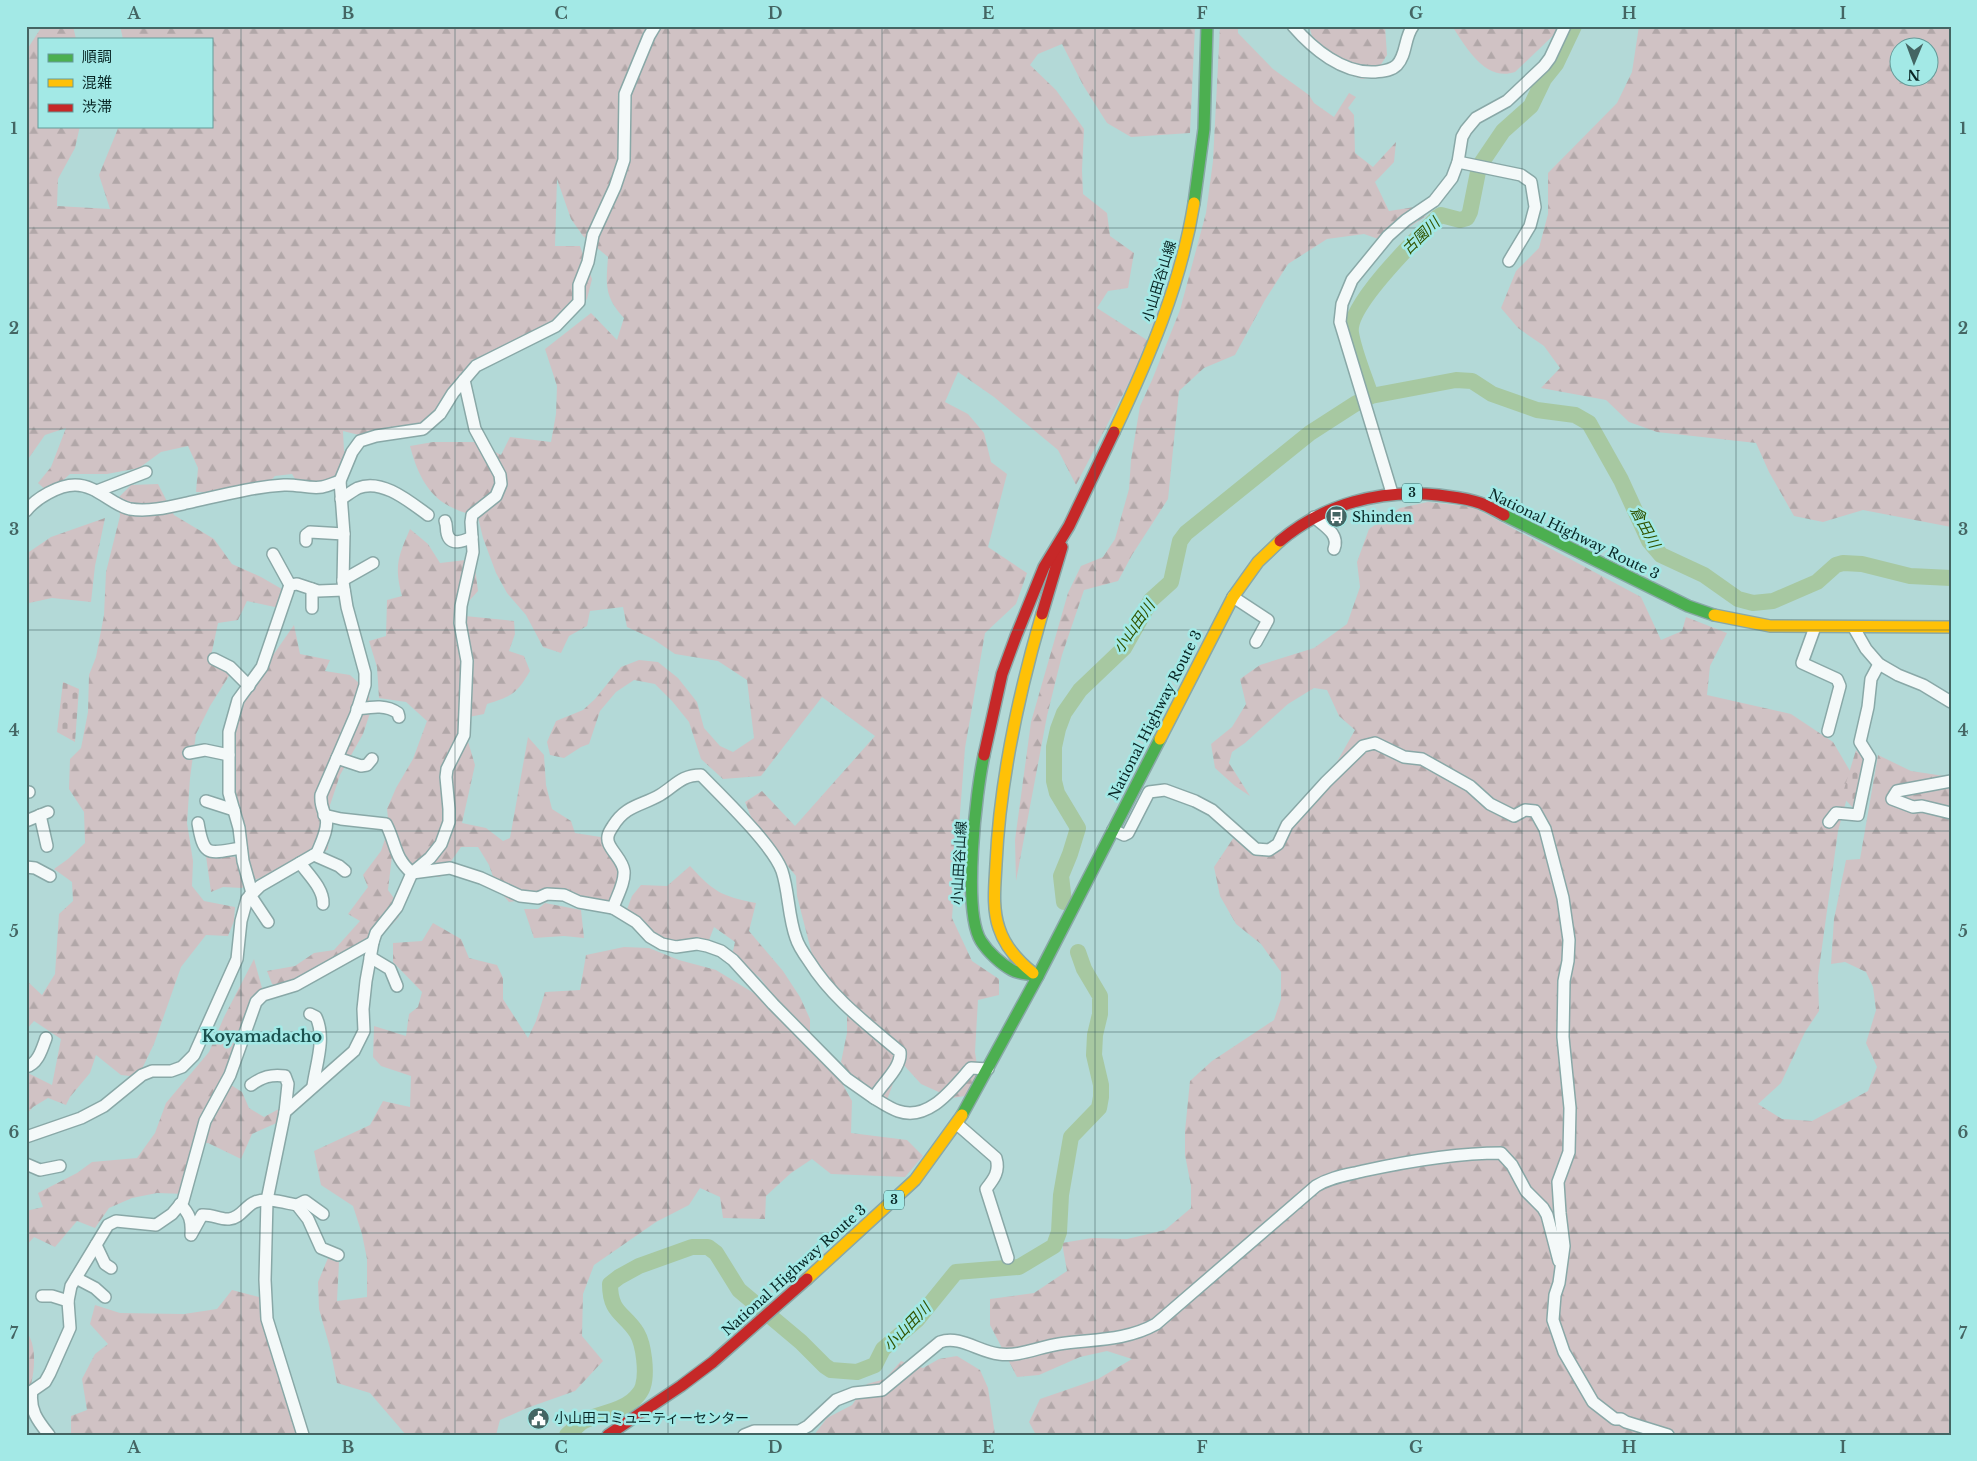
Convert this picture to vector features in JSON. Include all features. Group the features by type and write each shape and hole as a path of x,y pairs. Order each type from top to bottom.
{"main road":[{"name":"小山田谷山線","path":"1038,976 1013,971 991,953 981,941 975,927 972,912 973,846 983,762 1002,674 1044,567 1069,526 1130,399 1159,332 1180,268 1194,210 1201,160 1204,129 1207,26"},
{"name":"National Highway Route 3","path":"608,1435 681,1386 773,1310 916,1180 957,1124 988,1069 1038,976 1233,597 1248,574 1267,552 1290,532 1314,517 1350,502 1392,493 1452,495 1480,503 1688,606 1718,617 1743,623 1770,626 1854,628 1951,627"},
{"name":"小山田谷山線","path":"1038,976 1018,962 1002,937 996,920 996,849 1002,788 1014,721 1035,638 1069,526"}],"street":[{"path":"26,1137 81,1118 104,1106 142,1075 152,1071 171,1071 182,1067 194,1055 237,959 241,921 247,899 260,886 318,852 327,819 320,803 321,795 365,685 365,673 346,607 340,481 352,452 360,441 376,436 423,429 440,414 476,366 556,326 579,302 579,284 588,262 593,235 615,187 624,160 625,94 649,36 656,26"},
{"path":"1293,26 1325,56 1346,67 1367,72 1384,71 1398,63 1403,52 1407,34 1413,26"},
{"path":"1392,493 1340,322 1342,304 1347,289 1352,280 1388,236 1406,220 1434,201 1452,178 1458,162 1460,143 1466,130 1476,118 1508,101 1544,66 1550,58 1565,26"},
{"path":"1458,162 1521,175 1531,182 1535,207 1530,226 1509,261"},
{"path":"285,1112 354,1051 364,1031 364,1008 370,957 376,933 397,907 412,873 430,858 441,844 448,822 447,769 464,736 467,661 460,623 461,606 473,552 470,522 472,515 496,496 501,484 500,475 475,429 464,380"},
{"path":"97,491 146,472"},
{"path":"26,511 30,505 52,492 74,485 85,486 97,491 120,506 132,509 160,509 259,488 286,485 323,487 340,481"},
{"path":"341,499 358,488 380,487 404,498 428,515"},
{"path":"1314,517 1335,536 1336,543 1334,549"},
{"path":"445,521 447,536 451,540 460,542 472,537"},
{"path":"306,541 306,534 310,532 344,534"},
{"path":"268,922 252,894 243,861 239,828 229,793 229,732 238,700 262,667 290,585 273,554"},
{"path":"290,585 297,584 318,591 344,585 373,563"},
{"path":"312,589 312,608"},
{"path":"1233,597 1268,620 1256,642"},
{"path":"1815,627 1802,663 1837,679 1840,686 1828,731"},
{"path":"1854,628 1866,649 1879,664 1898,675 1923,684 1951,702"},
{"path":"214,659 230,667 249,686"},
{"path":"1829,822 1836,813 1858,815 1870,756 1860,742 1868,707 1871,679 1879,664"},
{"path":"357,709 377,707 392,709 398,713 399,717"},
{"path":"1113,830 1124,835 1128,833 1149,792 1165,790 1196,801 1212,810 1256,849 1269,850 1278,844 1287,825 1326,782 1363,746 1375,743 1404,756 1422,759 1470,786 1490,804 1514,816 1525,810 1535,811 1545,829 1563,898 1569,940 1568,961 1564,981 1563,1037 1570,1108 1569,1152 1558,1182 1564,1246 1559,1283 1555,1295 1553,1320 1564,1352 1593,1402 1615,1419 1621,1419 1668,1435"},
{"path":"190,753 205,750 229,755"},
{"path":"337,758 362,766 367,766 372,759"},
{"path":"613,908 624,873 623,866 608,842 607,835 618,817 633,806 660,795 690,775 700,775 746,823 775,857 783,877 796,939 809,962 830,989 850,1010 900,1052 896,1067 874,1098"},
{"path":"1951,781 1897,791 1892,799 1913,807 1922,806 1951,813"},
{"path":"206,801 234,810"},
{"path":"26,821 44,814 47,846"},
{"path":"324,815 341,819 386,824 395,852 404,866 412,873 450,868 482,878 520,896 538,898 547,894 564,895 579,902 613,908 636,922 650,937 662,944 676,947 697,944 721,951 733,960 772,1004 847,1079 874,1098 899,1111 916,1113 934,1105 944,1098 970,1068 988,1069"},
{"path":"198,823 202,843 207,850 212,852 241,848"},
{"path":"314,855 339,866 345,871"},
{"path":"300,863 318,888 323,898 323,904"},
{"path":"26,866 35,868 50,876"},
{"path":"49,1435 33,1412 30,1400 32,1391 45,1382 50,1373 70,1328 68,1300 72,1286 108,1225 116,1221 156,1225 172,1214 180,1204 205,1121 230,1075 256,1002 263,995 296,985 373,942"},
{"path":"370,957 390,969 397,986"},
{"path":"310,1014 316,1016 321,1037 313,1086"},
{"path":"26,1067 32,1066 41,1052 46,1038"},
{"path":"251,1085 260,1078 275,1075 285,1076 288,1084 285,1112 267,1200 264,1280 267,1320 303,1435"},
{"path":"957,1124 996,1158 998,1165 994,1179 986,1189 1008,1258"},
{"path":"744,1435 754,1431 799,1431 808,1426 836,1400 854,1393 882,1390 940,1342 945,1340 956,1341 998,1354 1014,1354 1059,1344 1125,1337 1144,1330 1156,1324 1326,1179 1472,1153 1501,1153 1512,1165 1526,1192 1543,1208 1547,1215 1561,1267"},
{"path":"26,1164 40,1170 60,1166"},
{"path":"180,1204 189,1213 192,1222 190,1235 202,1215 210,1214 229,1219 238,1216 254,1202 267,1200 297,1205 305,1201 323,1214"},
{"path":"297,1205 308,1219 321,1248 338,1254"},
{"path":"96,1244 105,1264 111,1268"},
{"path":"76,1278 95,1288 105,1297"},
{"path":"42,1296 52,1296 68,1300"}],"green space":[{"path":"73,26 76,38 38,38 38,128 80,128 75,148 58,179 57,206 110,209 99,175 118,128 212,128 212,38 123,38 120,26 226,26 256,29 264,26 1195,26 1190,133 1131,137 1107,123 1083,85 1062,44 1038,54 1030,65 1056,90 1084,129 1083,194 1107,213 1110,236 1134,253 1128,288 1108,291 1097,308 1150,342 1076,485 1058,450 994,397 958,372 945,402 968,414 984,433 991,462 1007,474 988,547 1027,573 1016,604 985,633 965,748 952,918 972,961 999,979 999,995 978,1000 975,1052 979,1079 972,1095 952,1098 921,1084 901,1062 884,1108 853,1078 841,1062 847,1033 847,1012 815,966 797,896 796,876 755,827 745,802 762,791 795,826 875,736 822,697 761,776 723,779 701,759 689,722 672,701 655,684 634,680 616,692 600,711 589,744 564,758 550,755 547,742 556,721 583,710 595,699 621,667 639,660 658,662 678,678 697,702 704,728 720,746 733,752 754,738 747,680 718,661 675,654 653,639 627,627 623,607 590,611 587,626 569,636 561,653 543,647 526,615 507,593 496,573 483,538 478,517 441,501 428,488 419,472 410,446 433,442 476,442 501,455 510,437 551,442 556,414 557,386 545,349 591,313 617,340 624,318 613,303 608,290 608,257 583,236 571,219 557,179 555,246 580,246 592,279 587,299 570,316 536,342 470,370 431,422 371,438 343,431 344,451 354,457 349,475 322,490 302,490 292,474 275,476 258,494 196,492 198,468 188,446 161,452 139,468 107,474 70,474 49,493 38,483 51,467 66,428 45,435 26,462 26,51 41,28"},
{"path":"1220,26 1238,26 1238,33 1273,69 1309,95 1314,103 1334,117 1349,93 1356,97 1348,108 1354,115 1355,153 1373,167 1396,142 1394,162 1375,182 1389,211 1421,206 1426,216 1387,242 1364,234 1327,239 1288,264 1265,300 1235,355 1204,368 1179,391 1168,499 1132,555 1118,581 1084,590 1062,655 1047,716 1016,881 1015,840 1031,722 1068,593 1081,566 1103,557 1115,539 1129,489 1131,460 1140,406 1180,310 1206,213 1213,161"},
{"path":"1309,26 1385,26 1387,55 1373,77 1362,79 1347,74 1335,58 1312,36"},
{"path":"1452,26 1562,27 1515,72 1504,74 1494,72 1478,61"},
{"path":"1639,26 1951,26 1951,527 1863,510 1823,522 1794,516 1769,472 1756,443 1657,432 1629,422 1606,400 1541,388 1560,368 1544,346 1518,328 1501,308 1516,271 1539,248 1548,214 1548,173 1617,103 1632,72"},
{"path":"158,484 174,515 214,539 232,564 261,577 287,592 284,609 247,601 238,620 218,623 211,656 232,671 210,706 196,734 190,778 187,823 193,861 192,886 204,901 235,907 234,921 228,936 206,935 181,967 154,1044 138,1077 121,1075 96,1055 90,1073 70,1097 66,1105 48,1098 33,1107 26,1115 26,1072 52,1085 61,1039 34,1021 26,1030 26,980 42,995 55,974 59,914 73,901 72,882 54,869 85,843 84,812 69,789 70,759 81,748 88,712 89,675 96,657 104,615 106,572 120,516 118,498 131,485"},
{"path":"1428,502 1473,507 1641,597 1661,640 1682,631 1686,617 1727,633 1710,666 1707,695 1791,714 1833,742 1853,776 1838,831 1818,976 1819,1011 1805,1032 1781,1083 1758,1104 1782,1119 1812,1121 1868,1091 1877,1067 1866,1043 1876,1010 1873,987 1866,972 1845,962 1831,964 1834,919 1846,860 1860,859 1878,755 1911,771 1951,777 1951,1435 1036,1435 1029,1422 1040,1399 1098,1379 1132,1359 1107,1351 1080,1357 1039,1375 1017,1377 990,1325 990,1299 1034,1293 1067,1271 1062,1243 1092,1238 1127,1239 1165,1230 1191,1208 1191,1186 1185,1155 1185,1131 1190,1081 1212,1061 1274,1020 1281,999 1281,972 1261,944 1236,924 1220,896 1214,867 1234,837 1259,853 1288,830 1330,774 1355,730 1339,716 1327,690 1314,688 1288,704 1245,743 1232,752 1229,763 1250,796 1235,786 1215,768 1211,744 1232,727 1246,704 1240,679 1260,665 1314,648 1347,624 1360,587 1357,562 1369,529 1400,508"},
{"path":"105,518 95,566 91,602 52,598 29,603 26,607 26,554 51,537"},
{"path":"410,529 428,544 440,563 474,559 478,591 459,612 465,616 514,621 515,634 509,651 524,656 530,671 518,689 503,699 487,704 484,714 469,717 464,728 475,765 462,823 486,828 503,841 510,838 528,737 544,755 546,785 552,809 571,821 575,833 607,838 621,868 617,908 563,900 536,899 509,902 497,888 489,865 478,847 461,847 440,877 413,877 401,845 392,856 388,890 396,901 399,917 370,948 284,990 272,984 267,971 295,966 314,953 334,950 360,921 348,914 368,887 363,875 381,851 389,827 387,809 396,788 413,759 427,721 406,702 379,698 377,667 369,641 386,636 387,600 402,596 398,577 398,562"},
{"path":"294,625 300,654 330,660 325,671 350,675 369,692 370,713 363,734 340,775 330,805 328,849 311,863 296,871 284,875 260,878 242,888 223,887 211,892 206,856 228,855 250,862 233,819 236,791 229,745 247,687 262,671"},
{"path":"63,682 79,689 75,742 57,732"},
{"path":"1856,750 1864,759 1853,808 1842,796"},
{"path":"690,866 719,892 756,903 749,931 783,971 800,997 810,1019 810,1042 842,1083 852,1101 851,1133 907,1140 923,1156 905,1177 831,1174 812,1159 791,1173 766,1196 765,1219 723,1218 720,1197 700,1188 689,1205 656,1222 594,1265 583,1294 582,1336 603,1361 575,1391 500,1420 496,1435 406,1435 370,1393 337,1383 319,1309 318,1282 333,1246 339,1262 337,1301 367,1297 367,1259 362,1234 353,1206 321,1185 314,1151 370,1125 383,1101 410,1107 411,1076 381,1066 373,1057 374,1026 406,1036 409,1014 418,1007 422,992 393,962 393,943 422,941 433,923 461,939 469,958 497,965 503,978 503,999 528,1038 536,1021 545,992 580,990 586,955 624,947 649,948 679,960 716,970 757,995 780,1005 760,978 732,955 735,942 714,927 706,948 674,947 647,932 626,912 632,896 641,885 667,886"},
{"path":"545,903 581,910 584,938 564,936 534,938 524,909 538,909"},
{"path":"254,959 265,999 253,1012 231,1085 242,1092 249,1108 264,1117 288,1104 281,1121 252,1134 241,1159 208,1143 198,1144 186,1194 157,1193 132,1198 109,1208 95,1228 77,1221 55,1247 34,1237 26,1246 26,1211 43,1207 38,1193 77,1173 92,1162 137,1158 155,1133 166,1103 209,1052 224,1017"},
{"path":"232,1290 267,1299 299,1435 71,1435 71,1416 87,1410 82,1379 95,1354 108,1344 90,1324 95,1305 120,1313 184,1314 217,1309"},
{"path":"26,1331 33,1347 34,1366 26,1402"},
{"path":"957,1356 980,1370 988,1388 995,1435 814,1435 827,1418 852,1405 867,1384 885,1379 901,1361 923,1368 939,1359"}],"waterway":[{"name":"古園川","path":"1371,396 1357,357 1351,333 1353,321 1360,306 1385,272 1438,217 1441,215 1460,220 1467,218 1482,162 1503,131 1531,106 1544,79 1556,64 1574,26"},
{"name":"倉田川","path":"1064,902 1061,876 1078,828 1057,793 1054,781 1054,747 1064,713 1080,690 1124,648 1151,600 1171,582 1180,541 1186,533 1310,433 1371,396 1456,380 1472,381 1492,394 1537,410 1575,415 1589,423 1621,480 1649,541 1661,555 1704,575 1738,599 1753,603 1773,601 1817,582 1836,565 1843,563 1862,564 1910,576 1951,578"},
{"name":"小山田川","path":"567,1435 582,1422 626,1405 635,1398 642,1388 645,1367 639,1338 632,1326 615,1307 610,1284 639,1266 692,1247 708,1247 716,1253 739,1290 801,1342 825,1366 831,1370 857,1372 875,1365 883,1349 917,1320 956,1272 1019,1267 1054,1246 1059,1232 1061,1195 1071,1137 1099,1108 1101,1097 1101,1085 1094,1055 1095,1035 1100,1014 1100,996 1084,969 1078,952"}],"traffic: fast":[{"path":"1194,203 1204,129 1207,26"},
{"path":"1504,515 1688,606 1714,615"},
{"path":"962,1115 1038,976 1160,739"},
{"path":"984,755 977,795 972,851 971,879 975,926 981,941 999,961 1015,971 1038,976"}],"traffic: slow":[{"path":"1114,432 1151,348 1172,292 1181,263 1194,203"},
{"path":"1160,739 1233,597 1258,562 1280,541"},
{"path":"1033,973 1013,953 1002,935 995,913 995,888 998,832 1006,769 1018,706 1042,614"},
{"path":"1714,615 1770,626 1951,627"},
{"path":"807,1279 915,1180 962,1115"}],"traffic: jam":[{"path":"984,755 1002,674 1016,636 1044,567 1069,526 1114,432"},
{"path":"1280,541 1315,517 1334,509 1374,497 1395,494 1438,495 1465,499 1483,504 1504,515"},
{"path":"1042,614 1062,547"},
{"path":"608,1435 713,1362 807,1279"}],"place":[{"name":"Shinden","path":"1336,517"},
{"name":"小山田コミュニティーセンター","path":"538,1418"}],"district":[{"name":"Koyamadacho","path":"262,1036"}]}
